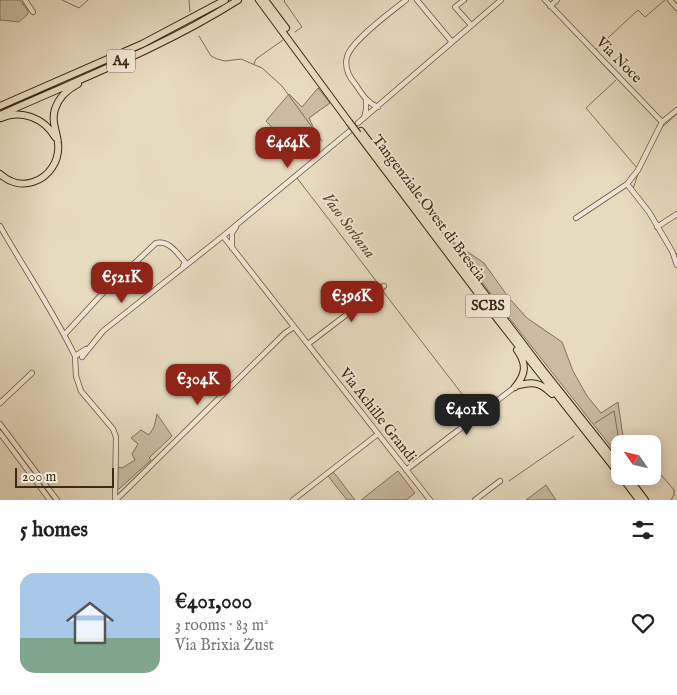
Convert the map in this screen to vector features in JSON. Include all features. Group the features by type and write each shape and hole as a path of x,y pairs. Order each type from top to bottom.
{"highway":[{"name":"A4","path":"0,106 97,62 142,44 225,0"},
{"name":"A4","path":"0,115 185,31 238,0"},
{"name":"Tangenziale Ovest di Brescia","path":"259,0 355,122"},
{"name":"Tangenziale Ovest di Brescia","path":"265,0 355,122 359,132 495,316 611,464"},
{"path":"0,101 97,62"},
{"path":"0,174 10,181 22,184 39,179 54,166 59,144 54,118 60,100 67,91 100,70"},
{"path":"0,119 20,114 35,118 51,131 59,144"},
{"name":"Tangenziale Ovest di Brescia","path":"359,132 611,456"},
{"path":"495,316 525,365 524,375 515,387"},
{"path":"515,387 530,382 540,384 574,417"},
{"name":"Tangenziale Ovest di Brescia","path":"627,485 639,500"},
{"path":"634,485 646,500"}],"street":[{"path":"25,0 34,12"},
{"path":"378,107 366,100 349,76 346,69 346,57 355,43 406,0"},
{"path":"417,0 452,42"},
{"path":"464,0 455,7 471,25"},
{"path":"355,122 378,107 501,0"},
{"name":"Via Noce","path":"545,0 662,122"},
{"path":"550,6 557,0"},
{"path":"670,0 677,8"},
{"path":"355,122 366,110 366,100"},
{"path":"576,218 627,184 638,170 662,122 677,110"},
{"path":"115,500 116,437 113,430 82,391 75,371 78,357 103,331 351,130"},
{"path":"627,184 642,202 657,226 672,251 677,265"},
{"path":"657,226 677,214"},
{"path":"232,248 232,233 238,223"},
{"path":"0,226 78,357"},
{"path":"224,234 231,240"},
{"name":"Via Achille Grandi","path":"224,234 232,248 430,500"},
{"path":"65,334 101,295 156,242 168,245 184,264"},
{"path":"211,245 218,242 232,248"},
{"path":"308,344 384,286"},
{"path":"115,500 285,333 294,327"},
{"path":"0,403 32,373"},
{"path":"406,470 515,387"},
{"path":"0,424 57,500"},
{"path":"0,433 50,500"},
{"path":"293,500 378,434"},
{"path":"475,500 500,481"}],"shaded area":[{"path":"0,0 20,0 28,14 19,22 0,21"},
{"path":"318,88 330,103 309,118 315,131 292,149 266,121 289,94 302,107"},
{"path":"450,240 484,263 509,298 527,318 562,342 573,371 587,396 601,413 618,402 623,435 611,435 611,447"},
{"path":"157,414 172,436 149,458 151,460 119,489 117,488 118,467 122,468 135,460 132,454 138,444 131,438 141,430 149,435 154,427"},
{"path":"398,471 415,493 406,500 361,500"},
{"path":"333,472 355,500 347,500 328,476"},
{"path":"546,485 556,500 526,500"}],"waterway":[{"name":"Vaso Sorbana","path":"62,0 79,8 88,0"},
{"name":"Vaso Sorbana","path":"189,0 190,12"},
{"path":"285,0 302,27 295,32"},
{"path":"595,50 638,10 645,17 665,0"},
{"name":"Vaso Sorbana","path":"199,36 211,56 225,61 241,59 262,68 282,86 322,141"},
{"path":"254,64 256,59 283,40"},
{"path":"596,57 615,77"},
{"path":"615,70 630,85"},
{"path":"616,80 586,108 637,168"},
{"path":"661,128 677,114"},
{"path":"638,174 633,189 648,207"},
{"name":"Vaso Sorbana","path":"297,178 380,286"},
{"name":"Vaso Sorbana","path":"382,290 472,407"},
{"path":"595,423 614,411 618,435"},
{"path":"509,481 574,436"},
{"path":"661,475 674,490 671,500"}]}
